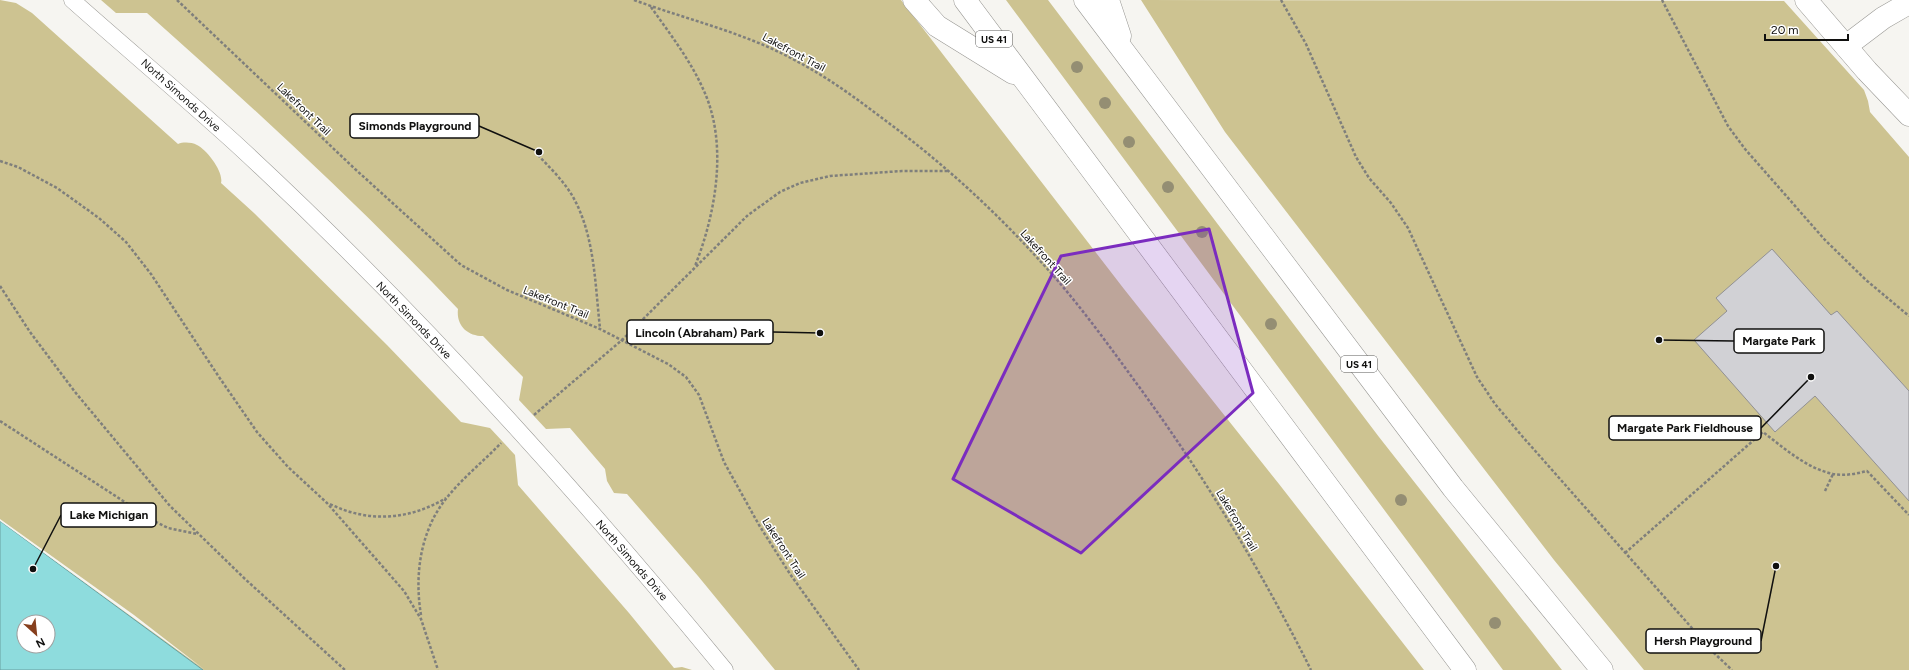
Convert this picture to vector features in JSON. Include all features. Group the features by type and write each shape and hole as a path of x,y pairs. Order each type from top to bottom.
{"main road":[{"path":"914,0 937,26 1022,79"},
{"name":"US 41","path":"965,0 1022,79 1465,670"},
{"name":"US 41","path":"1085,0 1453,488 1602,670"},
{"path":"1108,0 1124,51"},
{"path":"1806,0 1909,115"},
{"path":"1846,46 1883,18 1909,3"}],"lane":[{"name":"North Simonds Drive","path":"72,0 236,144 362,267 489,398 681,617 725,670"}],"path":[{"name":"Lakefront Trail","path":"176,0 355,169 461,265 507,290 600,329 647,352 678,370 693,386 703,405 724,462 759,525 790,574 859,670"},
{"name":"Lakefront Trail","path":"634,0 731,31 761,43 800,63 859,101 949,171 1016,236 1058,281 1152,405 1213,495 1237,534 1267,586 1311,670"},
{"path":"1281,0 1306,44 1356,156 1369,178 1391,203 1408,228 1477,378 1495,404 1522,436 1714,653 1732,670"},
{"path":"1662,0 1728,126 1745,149 1825,240 1866,280 1909,316"},
{"path":"651,6 701,83 716,125 717,160 712,208 703,243 694,268"},
{"path":"538,154 569,191 585,226 591,253 600,329"},
{"path":"0,162 18,167 57,188 99,218 126,242 151,274 219,378 257,432 288,467 328,503 394,578 421,618 438,670"},
{"path":"533,415 622,340 759,206 780,192 800,183 814,179 902,171 949,171"},
{"path":"0,286 30,332 74,392 170,506 197,534 345,670"},
{"path":"0,421 154,521 168,528 197,534"},
{"path":"1625,553 1763,432 1801,459 1833,474 1851,474 1867,471 1909,515"},
{"path":"421,618 417,578 422,553 436,515 448,497 503,442"},
{"path":"1825,491 1833,474"},
{"path":"328,503 356,514 385,517 415,512 436,504 448,497"}],"highlighted area":[{"path":"1209,229 1253,393 1081,553 953,479 1061,256"}],"shaded area":[{"path":"0,0 16,3 32,13 178,144 192,143 197,145 210,156 220,173 221,183 254,213 387,345 461,422 490,428 515,455 518,485 629,613 674,668 682,667 692,670 203,670 0,521"},
{"path":"101,0 901,0 1124,289 1424,670 775,670 698,576 627,494 614,493 607,481 605,469 570,428 546,429 519,400 523,377 483,336 468,332 461,325 458,309 383,232 266,121 147,13 116,13"},
{"path":"1006,0 1048,0 1379,437 1562,670 1503,670"},
{"path":"1141,0 1784,1 1864,90 1870,112 1909,157 1909,670 1644,670 1554,560 1225,132"}],"water":[{"path":"0,521 203,670 0,670"}],"pier":[{"path":"0,519 134,615 205,670 0,521"}],"building":[{"path":"1772,249 1831,315 1837,311 1909,391 1909,501 1815,396 1775,432 1694,340 1727,311 1716,298"}],"place":[{"name":"Simonds Playground","path":"539,152"},
{"name":"Lincoln (Abraham) Park","path":"820,333"},
{"name":"Margate Park","path":"1659,340"},
{"name":"Margate Park Fieldhouse","path":"1811,377"},
{"name":"Hersh Playground","path":"1776,566"},
{"name":"Lake Michigan","path":"33,569"}]}
